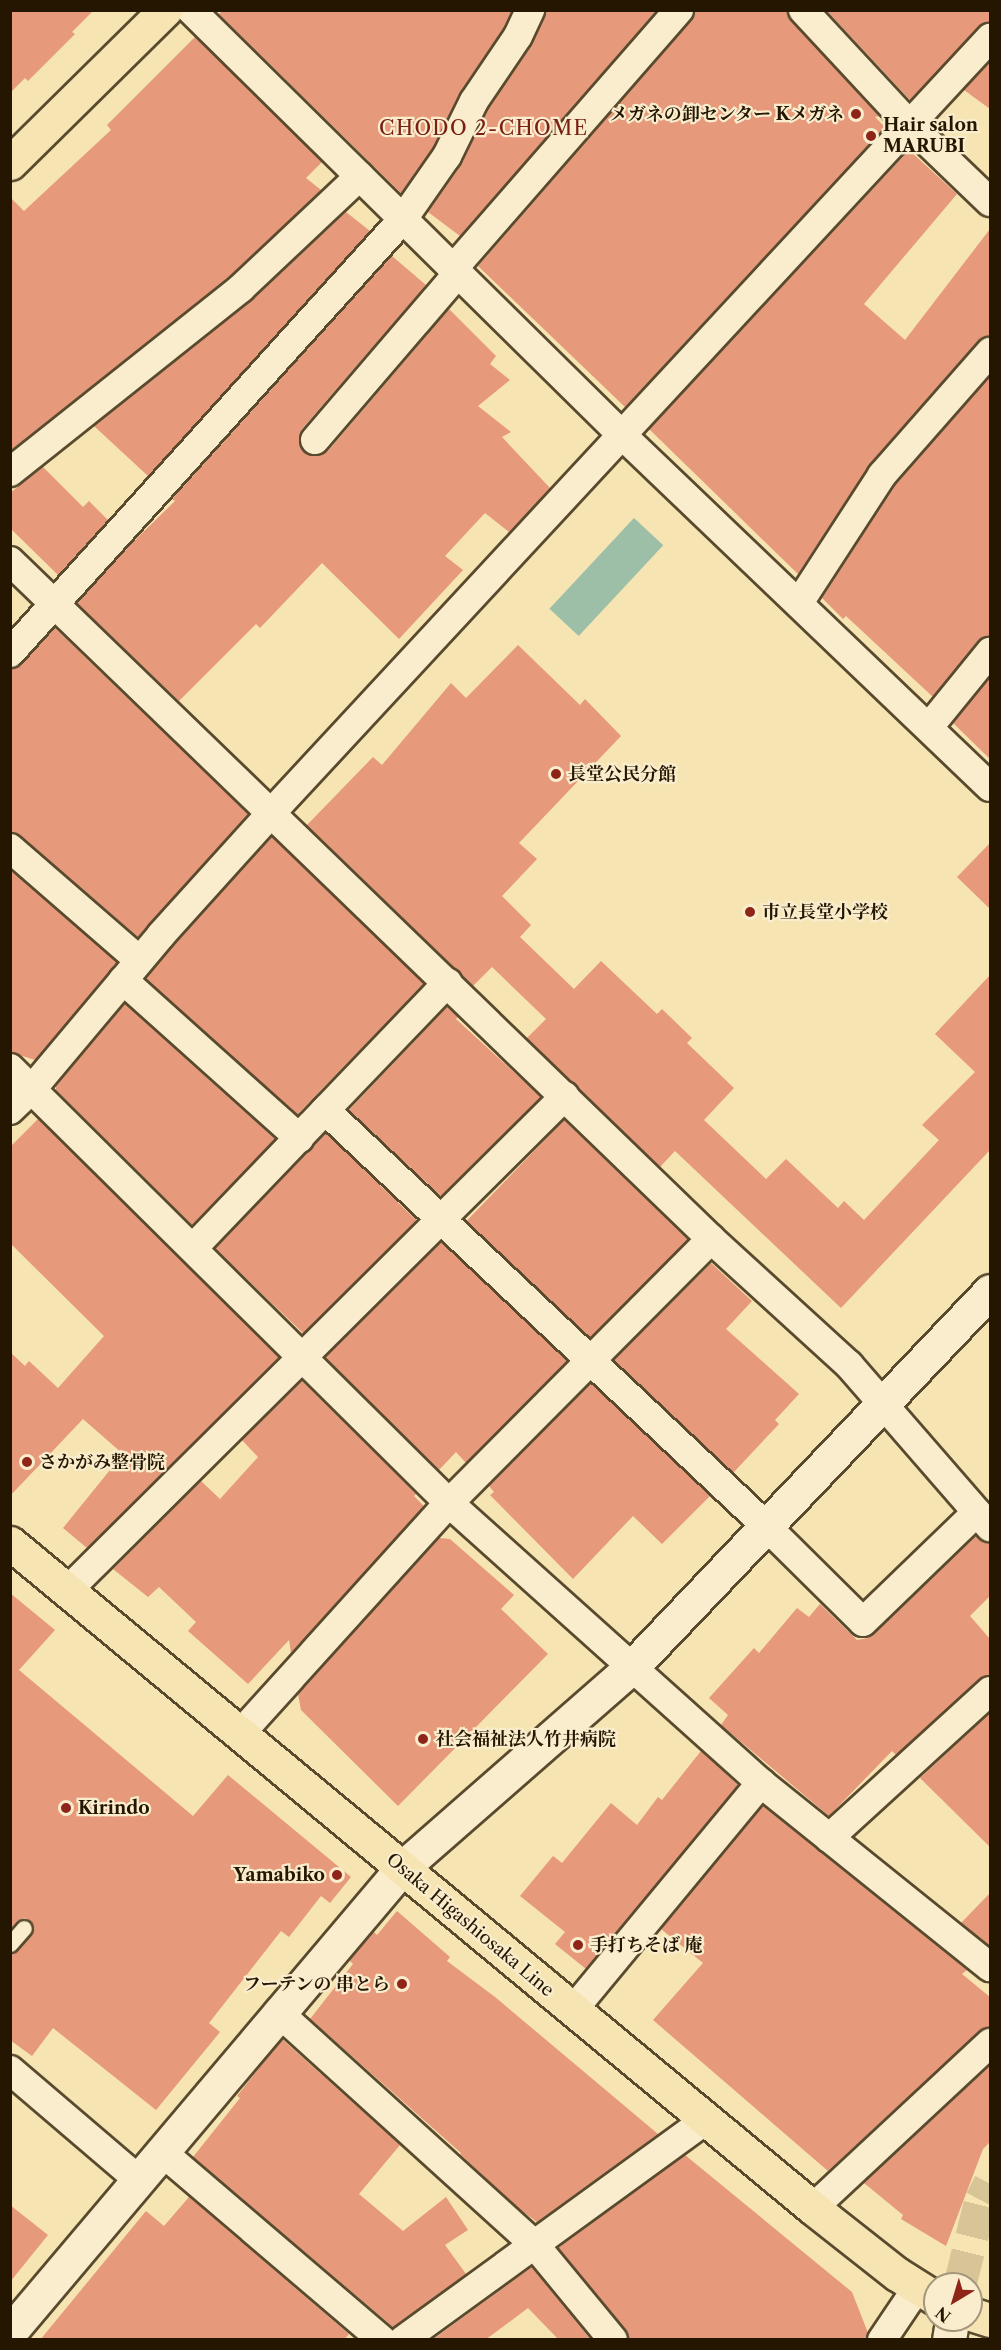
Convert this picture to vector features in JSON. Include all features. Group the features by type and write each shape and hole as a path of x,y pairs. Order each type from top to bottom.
{"main road":[{"path":"10,163 165,10"},
{"name":"Osaka Higashiosaka Line","path":"10,1543 813,2208 923,2291"}],"street":[{"path":"191,10 622,435 990,787"},
{"path":"10,653 403,219 447,156 474,101 518,36 530,10"},
{"path":"315,440 679,10"},
{"path":"803,10 910,125 990,202"},
{"path":"10,1110 32,1089 131,970 272,812 990,38"},
{"path":"10,472 241,288 360,176"},
{"path":"799,603 882,475 990,352"},
{"path":"10,561 448,982 711,1239 849,1365 984,1519 863,1622 592,1360 325,1110"},
{"path":"928,727 990,652"},
{"path":"10,848 299,1138"},
{"path":"193,1248 448,982"},
{"path":"10,1068 449,1503 761,1783 990,1967"},
{"path":"67,1591 565,1096"},
{"path":"240,1734 449,1503 711,1239"},
{"path":"10,2332 402,1868 632,1667 990,1291"},
{"path":"830,1838 990,1691"},
{"path":"573,2010 761,1783"},
{"path":"278,2012 534,2244 613,2340"},
{"path":"813,2208 990,2043"},
{"path":"10,2070 138,2180"},
{"path":"404,2340 706,2120"},
{"path":"162,2152 382,2340"},
{"path":"882,2340 923,2296"}],"lane":[{"path":"10,1944 24,1928"}],"shaded area":[{"path":"634,518 663,545 579,636 549,609"}],"building":[{"path":"10,10 94,10 72,32 75,34 28,81 25,78 10,93"},
{"path":"223,10 512,10 504,28 459,94 433,148 401,193 219,14"},
{"path":"546,10 657,10 460,236 428,212 461,165 488,109 532,45"},
{"path":"695,10 787,10 791,21 879,116 875,117 885,127 625,407 478,266 691,21"},
{"path":"826,10 990,10 990,22 978,27 910,100"},
{"path":"195,37 322,162 306,178 321,190 230,276 10,451 10,197 24,211 111,130 107,125"},
{"path":"990,62 990,109 964,90"},
{"path":"909,150 957,194 864,304 905,340 990,229 990,336 978,341 870,464 798,574 649,429"},
{"path":"346,212 370,231 148,476 94,426 251,301"},
{"path":"392,256 426,285 302,429 299,438 304,452 313,456 328,451 449,309 496,356 490,364 510,380 478,406 511,432 502,437 550,488 509,532 485,513 445,556 463,570 399,639 322,563 260,628 256,624 179,701 77,603 132,543 175,501 172,499"},
{"path":"990,376 990,636 977,642 933,697 846,616 843,619 822,598 895,485"},
{"path":"43,467 83,507 89,501 108,520 58,575 10,528 10,493"},
{"path":"55,628 248,814 138,937 21,836 10,832 10,669 22,664"},
{"path":"518,645 580,705 585,699 621,736 519,843 537,859 502,896 531,925 520,937 574,989 601,961 657,1014 662,1009 692,1038 687,1043 734,1088 704,1120 766,1179 786,1159 838,1208 844,1201 864,1220 939,1140 922,1125 975,1072 935,1034 990,975 990,1150 841,1308 675,1151 660,1167 527,1038 546,1019 492,967 473,986 307,825 373,757 382,765 451,683 466,698"},
{"path":"990,678 990,759 953,723"},
{"path":"272,837 424,984 292,1120 140,974"},
{"path":"990,843 990,909 957,877"},
{"path":"10,870 117,962 35,1060 10,1052"},
{"path":"125,1004 275,1139 192,1225 56,1090 56,1086"},
{"path":"447,1007 458,1017 456,1019 541,1097 441,1196 349,1110"},
{"path":"38,1119 279,1357 87,1548 63,1528 123,1454 83,1419 10,1496 10,1352 25,1366 29,1361 58,1388 104,1336 10,1243 10,1147"},
{"path":"564,1120 688,1239 590,1340 467,1221"},
{"path":"326,1133 417,1221 305,1336 215,1248"},
{"path":"441,1242 567,1361 466,1463 456,1452 439,1470 325,1357"},
{"path":"711,1263 752,1301 726,1329 799,1394 775,1420 779,1424 733,1473 614,1360"},
{"path":"302,1381 416,1494 414,1496 424,1506 291,1653 289,1640 248,1684 188,1631 196,1622 159,1587 148,1597 113,1569 201,1481 220,1499 258,1457 242,1440"},
{"path":"591,1383 710,1496 662,1544 633,1516 573,1579 490,1495 494,1492 489,1486"},
{"path":"976,1536 990,1543 990,1596 970,1616 990,1639 990,1675 979,1679 896,1755 892,1751 829,1816 721,1725 728,1715 709,1698 754,1648 759,1653 797,1608 809,1617 820,1604 857,1640 868,1638"},
{"path":"439,1538 450,1539 514,1595 501,1609 548,1654 398,1806 301,1710 298,1694"},
{"path":"10,1593 55,1630 19,1670 193,1816 228,1775 351,1877 330,1903 321,1896 289,1937 281,1931 209,2023 220,2032 156,2110 53,2028 32,2056 10,2040 10,1953 17,1950 34,1929 31,1921 25,1918 17,1921 10,1929"},
{"path":"990,1713 990,1847 920,1778"},
{"path":"701,1751 738,1785 586,1969 555,1944 565,1932 520,1896 553,1856 562,1863 611,1803 637,1825 658,1797 662,1800"},
{"path":"763,1806 967,1970 962,1974 990,1997 990,2027 979,2031 828,2171 653,2020 703,1963 661,1929"},
{"path":"990,1893 990,1946 961,1923"},
{"path":"397,1911 450,1957 447,1961 495,1997 658,2134 537,2222 518,2208 461,2153 310,2019 353,1964 349,1960 373,1931 377,1935"},
{"path":"282,2039 400,2145 359,2194 403,2231 446,2197 468,2230 445,2245 466,2274 393,2327 193,2157 240,2098 237,2096"},
{"path":"990,2065 990,2142 983,2149 946,2246 901,2219 903,2215 864,2183"},
{"path":"685,2155 852,2292 868,2333 866,2340 629,2340 626,2330 558,2248"},
{"path":"189,2197 349,2334 344,2340 40,2340 146,2211 164,2226"},
{"path":"10,2205 48,2235 10,2282"},
{"path":"532,2267 591,2340 559,2340 528,2308 485,2340 432,2340"}],"tunnel":[{"path":"963,2272 981,2200 990,2183"}],"place":[{"name":"メガネの卸センター Kメガネ","path":"856,114"},
{"name":"Hair salon MARUBI","path":"871,136"},
{"name":"長堂公民分館","path":"556,774"},
{"name":"市立長堂小学校","path":"750,912"},
{"name":"さかがみ整骨院","path":"27,1462"},
{"name":"社会福祉法人竹井病院","path":"423,1739"},
{"name":"Kirindo","path":"66,1808"},
{"name":"Yamabiko","path":"337,1875"},
{"name":"手打ちそば 庵","path":"578,1945"},
{"name":"フーテンの 串とら","path":"402,1984"}],"district":[{"name":"CHODO 2-CHOME","path":"484,128"}]}
